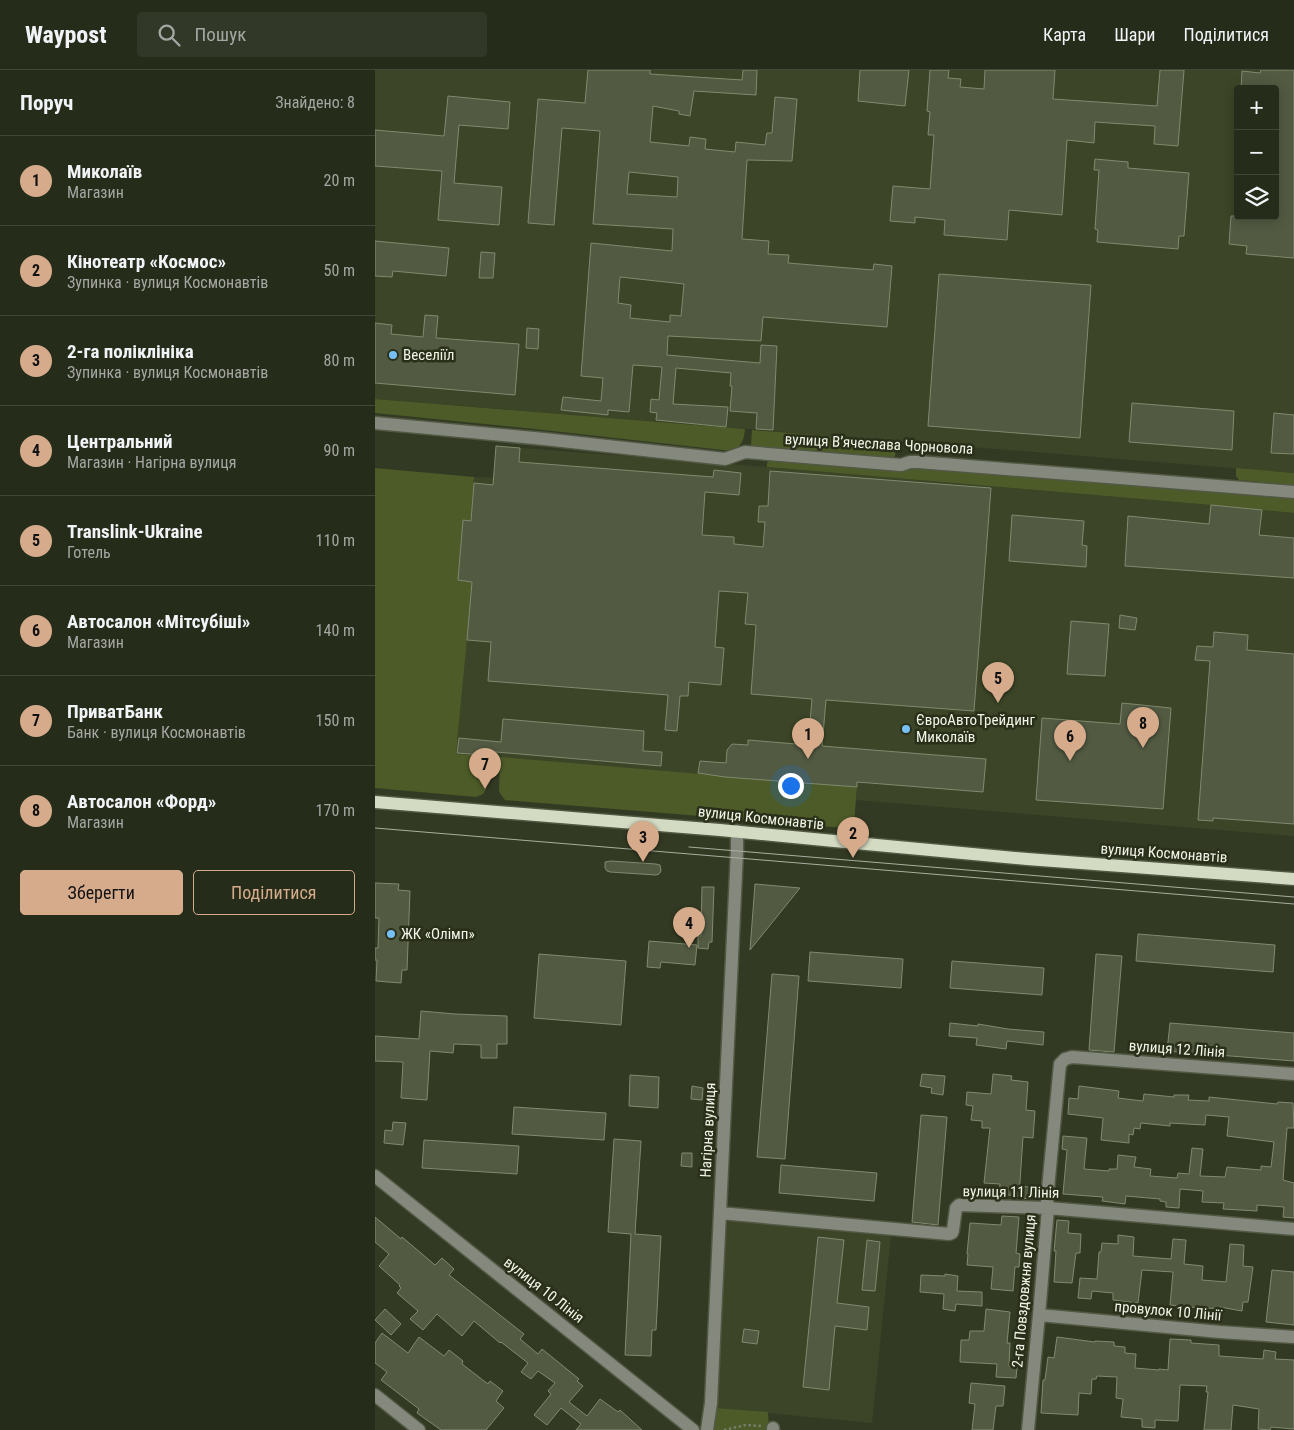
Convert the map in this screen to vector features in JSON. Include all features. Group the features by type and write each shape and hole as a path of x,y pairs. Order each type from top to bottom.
{"main road":[{"name":"вулиця Космонавтів","path":"375,802 737,831 1027,859 1294,879"}],"street":[{"name":"вулиця Вʼячеслава Чорновола","path":"375,424 544,439 725,459 745,452 901,465 918,462 1294,492"},
{"name":"Нагірна вулиця","path":"707,1430 711,1403 737,831"},
{"name":"вулиця 12 Лінія","path":"1060,1064 1065,1059 1072,1057 1294,1074"},
{"name":"2-га Повздовжня вулиця","path":"1028,1430 1060,1064"},
{"name":"вулиця 10 Лінія","path":"375,1176 693,1430"},
{"name":"вулиця 11 Лінія","path":"720,1213 949,1234 952,1233 956,1208 959,1205 1047,1208 1294,1229"},
{"name":"провулок 10 Лінії","path":"1039,1315 1294,1337"},
{"path":"375,1395 419,1430"}],"path":[{"path":"723,1430 746,1425 773,1429"}],"shaded area":[{"path":"375,70 1294,70 1294,473 375,399"},
{"path":"375,399 745,429 742,442 732,451 375,413"},
{"path":"752,430 897,441 895,456 892,460 753,447 751,444"},
{"path":"496,446 767,467 1294,513 1294,836 856,800 857,787 456,754 471,582 458,580 463,520 471,521 474,477 494,478"},
{"path":"773,458 899,471 919,468 1294,499 1294,513 767,467 767,463"},
{"path":"375,468 474,477 471,521 463,521 458,580 472,582 456,754 487,756 486,789 483,794 476,797 375,788"},
{"path":"1236,468 1294,473 1294,485 1239,480 1236,476"},
{"path":"500,757 857,787 854,823 849,828 845,828 505,800 499,792"},
{"path":"732,1219 891,1235 872,1423 715,1408 725,1224"},
{"path":"715,1408 768,1412 769,1430 712,1430"}],"building":[{"path":"588,70 650,70 650,74 742,80 743,70 757,70 756,95 694,91 690,116 679,114 679,111 653,106 650,142 689,146 690,137 706,139 705,149 735,152 736,142 765,145 767,133 772,133 775,97 797,99 792,161 747,160 742,239 769,241 768,254 789,255 788,263 873,270 874,264 892,266 887,327 763,317 761,341 668,336 667,355 760,363 761,345 777,346 773,430 756,429 757,413 730,411 731,373 676,368 673,404 728,407 726,427 656,420 657,413 650,412 651,399 659,400 662,367 633,365 629,412 608,410 608,415 561,410 563,397 601,401 603,378 581,376 591,243 672,251 673,229 593,224 600,131 562,128 554,225 528,223 538,99 585,103","holes":["629,172 678,177 677,197 627,194","620,277 684,284 681,316 670,315 670,322 630,318 631,305 618,303"]},
{"path":"860,70 909,70 905,106 858,101"},
{"path":"930,70 949,70 948,78 961,79 960,87 984,89 985,70 1055,70 1053,99 1157,106 1160,70 1184,70 1178,146 1154,144 1155,126 1095,122 1094,143 1067,140 1062,215 1009,210 1007,240 944,235 945,220 915,217 915,223 890,221 893,186 930,189 934,135 928,135 930,112 927,111"},
{"path":"1261,70 1294,70 1294,258 1246,254 1247,246 1229,244 1231,216 1234,216 1234,220 1279,220 1279,85 1241,85 1242,71 1260,73"},
{"path":"448,96 510,102 508,129 459,125 454,183 502,187 499,225 438,220 442,171 375,166 375,130 444,136"},
{"path":"1095,159 1128,162 1128,168 1189,173 1184,236 1179,236 1178,249 1097,242 1098,230 1095,229 1099,170 1094,170"},
{"path":"375,241 449,248 446,276 393,271 392,277 375,276"},
{"path":"481,252 495,253 493,278 479,278"},
{"path":"939,274 1091,285 1080,438 928,426"},
{"path":"425,315 438,316 436,338 519,344 515,395 375,383 375,323 392,325 391,334 423,337"},
{"path":"527,328 539,329 538,349 526,348"},
{"path":"1132,403 1234,411 1232,450 1129,442"},
{"path":"1274,413 1294,415 1294,454 1271,453"},
{"path":"496,446 520,448 519,462 713,477 714,470 741,473 739,495 705,492 702,535 734,537 734,544 763,547 765,522 758,522 759,506 768,506 770,471 991,488 974,711 826,700 822,746 986,759 983,792 857,782 857,787 725,777 698,773 700,761 726,763 727,750 732,744 748,745 748,740 808,745 812,699 751,694 756,625 745,624 748,593 719,591 715,647 724,648 721,685 689,682 688,696 680,696 677,731 665,730 668,695 488,681 491,642 467,640 472,582 458,580 463,520 471,521 474,483 493,485"},
{"path":"1211,505 1262,510 1259,535 1294,538 1294,578 1125,566 1128,516 1209,524"},
{"path":"1012,515 1084,521 1082,545 1087,546 1086,567 1009,561"},
{"path":"1120,615 1137,618 1135,630 1119,628"},
{"path":"1071,621 1109,624 1105,676 1067,674"},
{"path":"1214,632 1248,635 1247,650 1294,654 1294,824 1213,818 1213,821 1198,820 1210,661 1195,660 1197,646 1213,647"},
{"path":"1122,703 1171,708 1163,809 1036,800 1042,718 1120,724"},
{"path":"503,719 644,731 643,751 662,752 661,766 484,751 484,755 457,753 459,738 501,742"},
{"path":"605,862 656,864 660,865 661,871 656,875 610,872 605,868"},
{"name":"ЖК «Олімп»","path":"375,883 399,884 398,890 410,891 407,970 402,970 401,983 376,981 377,960 375,960 375,948 378,948 379,918 375,918"},
{"path":"755,884 800,888 750,950"},
{"path":"702,887 714,887 712,942 709,942 708,949 698,948 698,936 701,936"},
{"path":"1138,934 1275,945 1273,972 1136,961"},
{"path":"649,941 697,945 695,965 661,962 660,968 647,967"},
{"path":"810,952 903,959 901,988 808,981"},
{"path":"539,954 626,961 621,1025 534,1018"},
{"path":"1096,954 1122,956 1114,1052 1089,1050"},
{"path":"952,961 1044,968 1042,995 950,988"},
{"path":"772,974 799,976 785,1159 757,1157"},
{"path":"421,1011 507,1016 507,1044 497,1044 497,1058 481,1058 481,1045 454,1044 453,1053 430,1051 427,1100 401,1098 403,1062 375,1061 375,1036 419,1039"},
{"path":"950,1023 978,1026 978,1024 1044,1032 1043,1045 1007,1041 1006,1049 976,1045 977,1038 949,1036"},
{"path":"1170,1023 1294,1033 1294,1061 1167,1051"},
{"path":"922,1074 945,1076 943,1095 931,1093 932,1088 920,1086"},
{"path":"993,1074 1012,1076 1011,1080 1028,1082 1026,1110 1035,1111 1033,1138 1023,1137 1019,1196 999,1194 1000,1184 984,1183 990,1128 982,1128 982,1121 971,1120 973,1106 966,1105 967,1092 991,1094"},
{"path":"630,1075 659,1077 658,1108 629,1106"},
{"path":"692,1086 703,1088 702,1100 691,1099"},
{"path":"1079,1086 1119,1091 1118,1098 1143,1101 1144,1094 1174,1097 1174,1095 1189,1095 1188,1100 1209,1101 1209,1097 1277,1104 1278,1102 1293,1103 1294,1128 1287,1128 1283,1180 1294,1183 1294,1218 1283,1217 1284,1207 1257,1205 1257,1211 1223,1209 1224,1203 1202,1202 1203,1191 1180,1189 1179,1208 1166,1207 1166,1202 1160,1201 1160,1199 1126,1196 1125,1204 1102,1201 1103,1197 1063,1194 1067,1150 1062,1149 1063,1136 1087,1138 1084,1169 1109,1171 1109,1169 1117,1169 1118,1155 1136,1157 1134,1167 1151,1169 1150,1176 1177,1178 1178,1173 1189,1174 1192,1148 1203,1149 1200,1176 1225,1177 1227,1167 1261,1170 1261,1166 1271,1167 1274,1142 1227,1136 1229,1117 1206,1115 1205,1125 1170,1123 1170,1126 1141,1123 1140,1129 1134,1128 1133,1135 1129,1134 1129,1143 1101,1140 1103,1118 1068,1114 1069,1098 1078,1099"},
{"path":"514,1107 606,1113 604,1140 512,1134"},
{"path":"921,1115 947,1117 938,1225 912,1222"},
{"path":"393,1122 406,1123 403,1145 384,1143 385,1130 392,1131"},
{"path":"614,1139 641,1141 635,1234 661,1236 656,1330 652,1330 651,1356 625,1355 631,1234 608,1232"},
{"path":"424,1140 519,1146 517,1174 422,1168"},
{"path":"682,1153 692,1153 692,1167 681,1166"},
{"path":"781,1165 877,1173 874,1201 779,1193"},
{"path":"1022,1186 1033,1188 1031,1199 1021,1198"},
{"path":"1002,1216 1019,1217 1016,1253 1020,1254 1019,1267 1015,1267 1013,1291 991,1289 993,1267 967,1265 970,1223 1001,1225"},
{"path":"375,1217 435,1265 442,1258 454,1269 449,1275 524,1334 520,1339 538,1354 542,1349 579,1379 577,1381 583,1386 569,1402 587,1416 600,1399 618,1412 620,1410 642,1430 576,1430 581,1424 561,1408 547,1425 534,1415 551,1394 548,1391 555,1383 538,1371 531,1379 521,1372 528,1363 474,1321 462,1336 437,1314 423,1330 410,1319 418,1311 397,1293 401,1288 400,1285 379,1266 389,1254 375,1242"},
{"path":"1057,1220 1069,1221 1068,1233 1081,1234 1080,1253 1076,1253 1072,1283 1054,1282"},
{"path":"1118,1235 1134,1237 1133,1256 1171,1259 1173,1239 1186,1240 1184,1264 1203,1266 1202,1280 1226,1282 1230,1244 1244,1245 1243,1266 1253,1267 1248,1302 1243,1302 1242,1311 1220,1307 1220,1309 1209,1309 1170,1305 1173,1272 1142,1270 1138,1303 1113,1300 1113,1293 1092,1291 1091,1299 1078,1298 1080,1278 1097,1279 1099,1252 1101,1252 1102,1243 1118,1244"},
{"path":"818,1237 844,1240 837,1303 869,1307 867,1330 835,1326 829,1390 803,1387"},
{"path":"867,1240 880,1242 875,1291 862,1290"},
{"path":"1272,1270 1294,1272 1294,1325 1266,1322"},
{"path":"945,1274 958,1276 957,1291 982,1292 982,1306 956,1304 955,1311 943,1309 944,1294 920,1292 921,1275 945,1276"},
{"path":"385,1309 401,1324 391,1335 375,1320"},
{"path":"986,1309 1010,1312 1007,1343 1010,1343 1009,1366 1017,1367 1016,1378 996,1377 997,1364 960,1362 961,1340 969,1340 970,1331 984,1331"},
{"path":"744,1329 759,1331 757,1344 742,1342"},
{"path":"382,1333 408,1353 419,1337 444,1356 449,1350 463,1361 462,1364 488,1384 490,1381 503,1391 496,1401 504,1408 486,1430 441,1430 417,1413 419,1409 381,1380 387,1372 375,1363 375,1343"},
{"path":"1057,1337 1095,1342 1114,1342 1114,1346 1125,1347 1125,1353 1136,1354 1135,1368 1159,1370 1168,1370 1170,1339 1191,1340 1191,1343 1219,1345 1219,1356 1263,1359 1264,1350 1276,1352 1275,1359 1294,1360 1294,1429 1271,1427 1270,1430 1258,1429 1259,1409 1233,1405 1231,1430 1204,1430 1207,1386 1180,1385 1178,1421 1155,1420 1155,1428 1142,1427 1142,1419 1121,1417 1123,1399 1116,1398 1117,1377 1097,1376 1096,1379 1092,1379 1091,1394 1079,1393 1078,1415 1041,1413 1043,1380 1045,1380 1048,1357 1054,1358"},
{"path":"971,1383 1005,1386 1003,1406 996,1406 993,1430 972,1430 975,1404 969,1403"}],"tram line":[{"path":"375,828 1294,904"},
{"path":"689,847 1294,897"}],"place":[{"name":"Веселіїл","path":"393,355"},
{"name":"Translink-Ukraine","path":"998,703"},
{"name":"ЄвроАвтоТрейдинг Миколаїв","path":"906,729"},
{"name":"Автосалон «Форд»","path":"1143,748"},
{"name":"Миколаїв","path":"808,759"},
{"name":"Автосалон «Мітсубіші»","path":"1070,761"},
{"name":"ПриватБанк","path":"485,789"},
{"name":"Кінотеатр «Космос»","path":"853,858"},
{"name":"2-га поліклініка","path":"643,862"},
{"name":"ЖК «Олімп»","path":"391,934"},
{"name":"Центральний","path":"689,948"}]}
